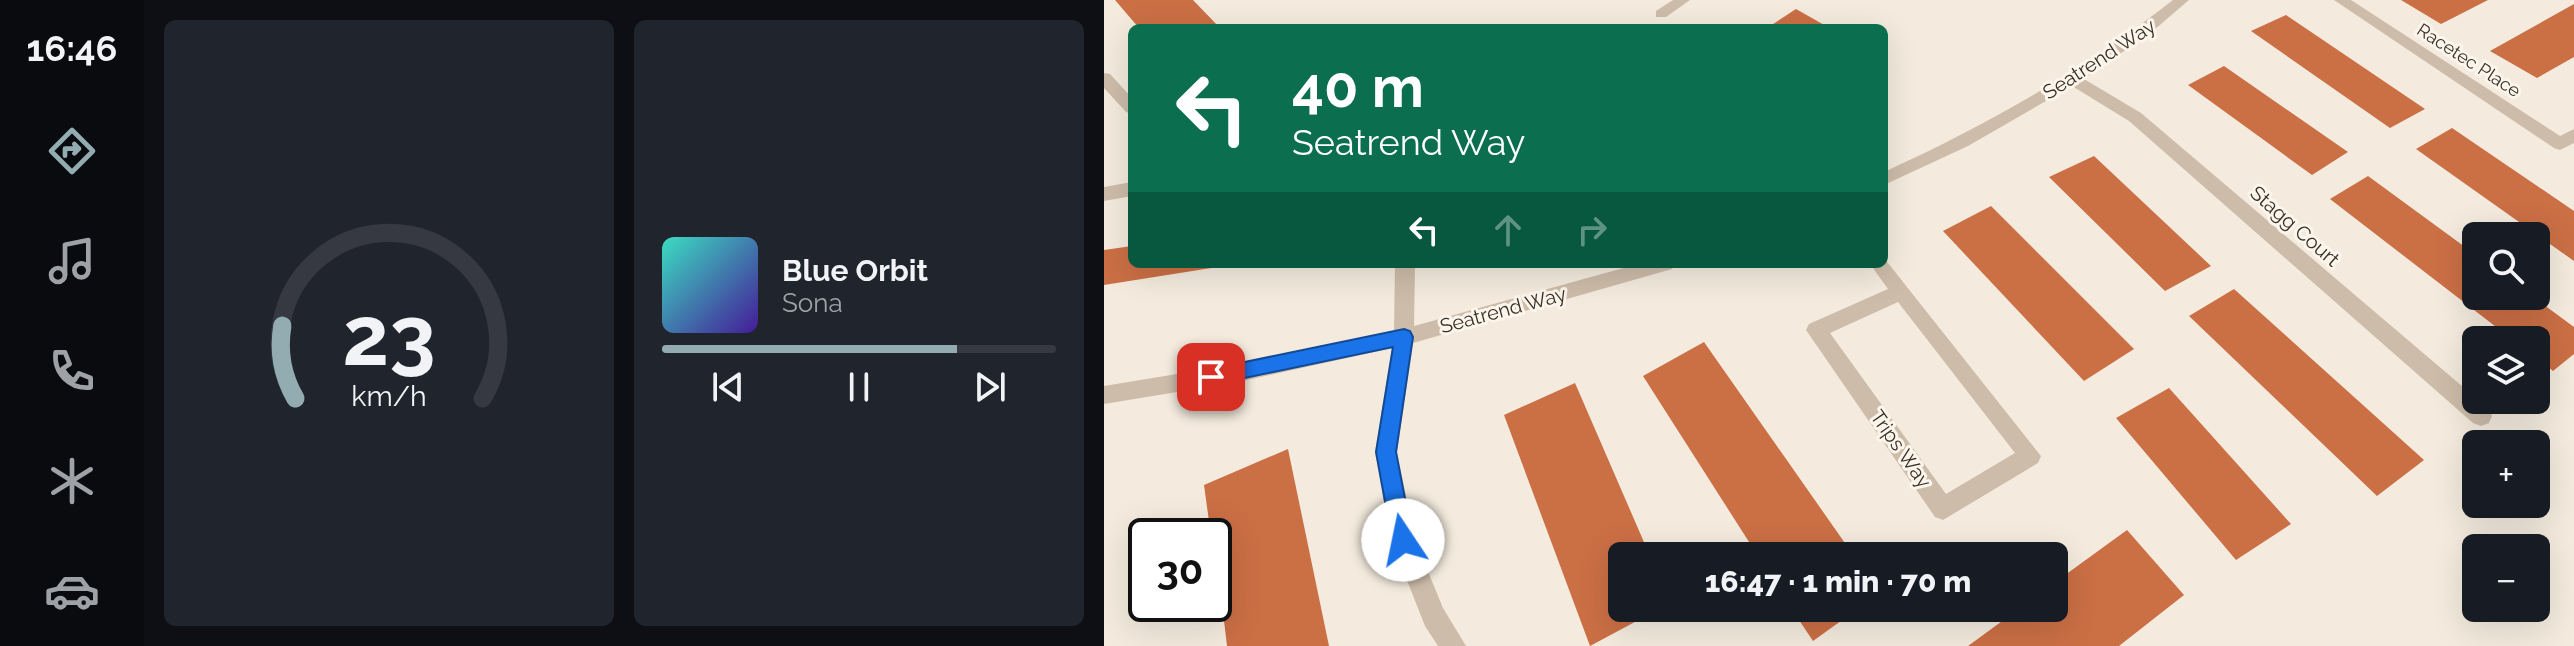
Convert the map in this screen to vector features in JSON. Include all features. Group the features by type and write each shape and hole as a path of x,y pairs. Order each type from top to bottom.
{"street":[{"path":"1661,14 1683,0"},
{"name":"Seatrend Way","path":"1888,177 2073,80 2150,27 2182,0"},
{"name":"Racetec Place","path":"2341,0 2560,144 2574,135"},
{"path":"1104,78 1128,104"},
{"name":"Stagg Court","path":"2073,80 2135,117 2481,416"},
{"path":"1104,194 1128,190"},
{"path":"1405,268 1404,337 1386,452 1403,540 1434,617 1453,646"},
{"name":"Seatrend Way","path":"1104,395 1238,373 1404,337 1651,268"},
{"name":"Trips Way","path":"1883,268 2030,456 1943,509 1816,330 1900,292"}],"building":[{"path":"1115,0 1193,0 1216,24 1136,24"},
{"path":"2401,0 2488,0 2441,24"},
{"path":"2574,4 2574,57 2537,78 2490,51"},
{"path":"1796,9 1822,24 1773,24"},
{"path":"2286,15 2425,109 2390,128 2251,31"},
{"path":"2224,66 2348,152 2312,175 2188,85"},
{"path":"2452,128 2574,211 2574,261 2550,244 2550,222 2519,222 2416,149"},
{"path":"2094,156 2211,266 2165,291 2049,177"},
{"path":"2368,176 2462,245 2462,301 2330,199"},
{"path":"1991,206 2134,349 2084,381 1943,231"},
{"path":"1128,247 1128,268 1211,268 1104,285 1104,250"},
{"path":"2234,289 2424,460 2377,496 2189,316"},
{"path":"2550,309 2574,327 2574,354 2553,371 2550,369 2550,326 2495,326 2474,310"},
{"path":"1704,342 1844,542 1749,542 1643,376"},
{"path":"1575,383 1644,542 1608,542 1608,622 1635,622 1590,646 1504,415"},
{"path":"2169,388 2291,524 2236,560 2116,418"},
{"path":"1288,449 1329,646 1227,646 1224,622 1232,622 1232,518 1209,518 1204,485"},
{"path":"2127,530 2184,595 2119,646 1968,646 2001,622 2068,622 2068,573"},
{"path":"1800,622 1839,622 1813,641"}],"route":[{"path":"1211,377 1404,337 1386,452 1403,540"}]}
